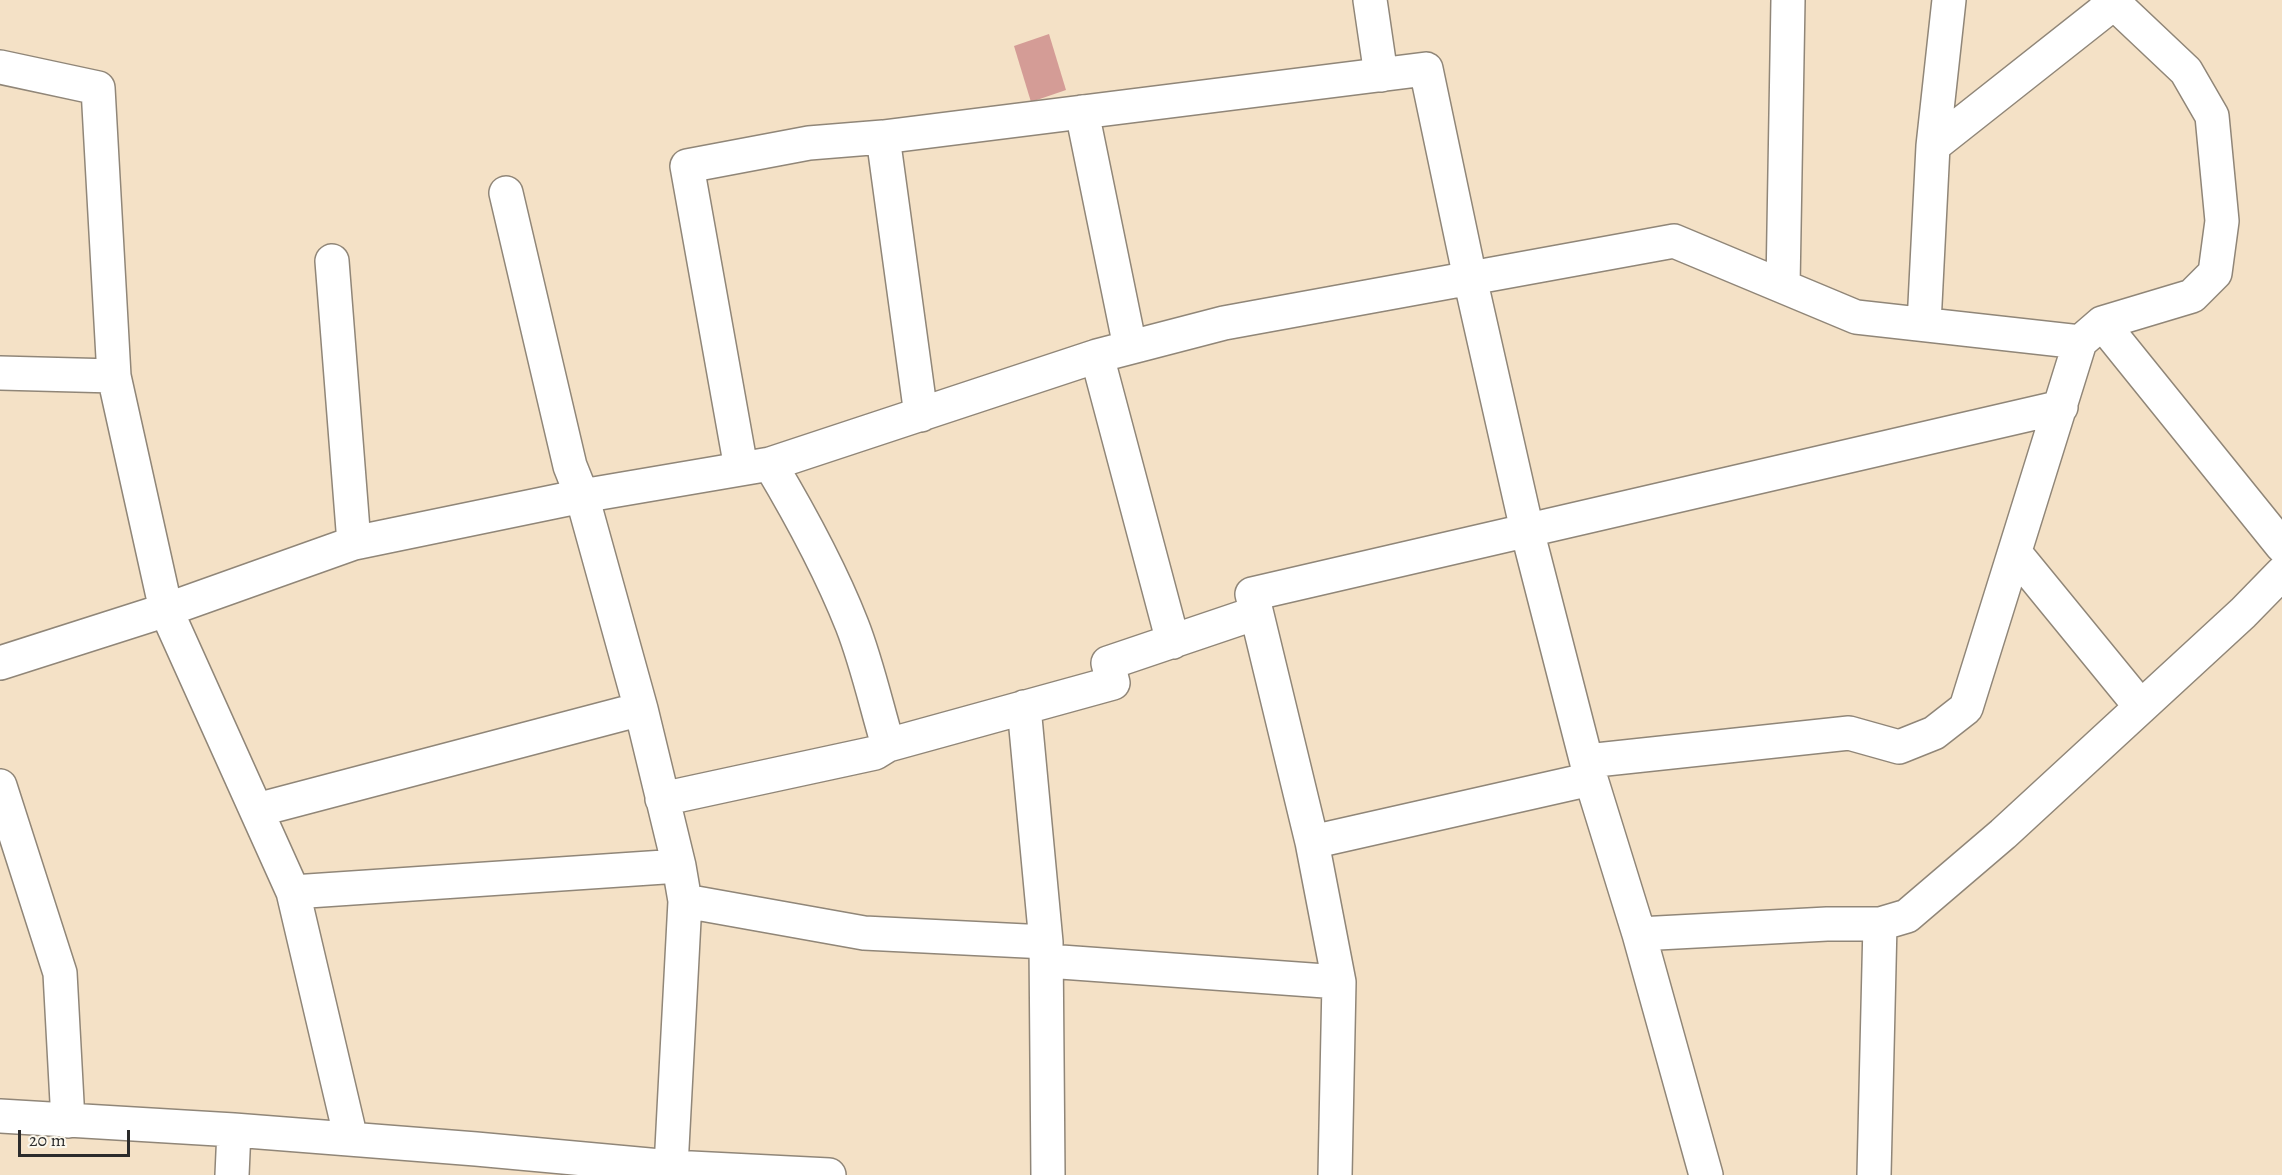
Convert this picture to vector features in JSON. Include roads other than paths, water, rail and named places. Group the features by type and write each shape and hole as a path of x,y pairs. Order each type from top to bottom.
{"street":[{"path":"1370,0 1381,75"},
{"path":"1783,286 1788,0"},
{"path":"1924,324 1933,146 1948,0"},
{"path":"0,663 166,610 354,543 582,496 755,466 921,415 1097,356 1224,323 1674,241 1856,317 1924,324 2091,333 2192,296 2215,273 2222,221 2212,116 2186,71 2110,2 1933,146"},
{"path":"0,68 98,88 114,375 166,610 293,892 351,1139"},
{"path":"888,745 853,627 839,595 798,512 755,466 687,166 809,143 883,137 1426,69 1527,530 1589,770 1640,934 1706,1175"},
{"path":"1082,112 1130,347"},
{"path":"883,137 921,415"},
{"path":"506,193 570,466 582,496 641,709 679,866 685,901 671,1167"},
{"path":"332,261 354,543"},
{"path":"1312,842 1589,770 1849,733 1899,747 1934,733 1966,708 2061,407 2091,333"},
{"path":"2091,333 2282,546"},
{"path":"1097,356 1173,642"},
{"path":"0,373 114,375"},
{"path":"1335,1175 1339,982 1312,842 1252,594 2061,407"},
{"path":"2015,553 2141,707"},
{"path":"1640,934 1827,924 1880,924 1907,916 2003,834 2243,613 2282,573"},
{"path":"662,799 875,753 888,745 1113,683 1108,663 1256,613"},
{"path":"1024,707 1047,951 1048,1175"},
{"path":"257,810 641,709"},
{"path":"0,786 60,973 68,1120"},
{"path":"293,892 679,866"},
{"path":"685,901 864,933 1339,982"},
{"path":"1874,1175 1880,924"},
{"path":"0,1116 351,1139 478,1162 671,1167 829,1175"},
{"path":"232,1175 234,1130"}]}
